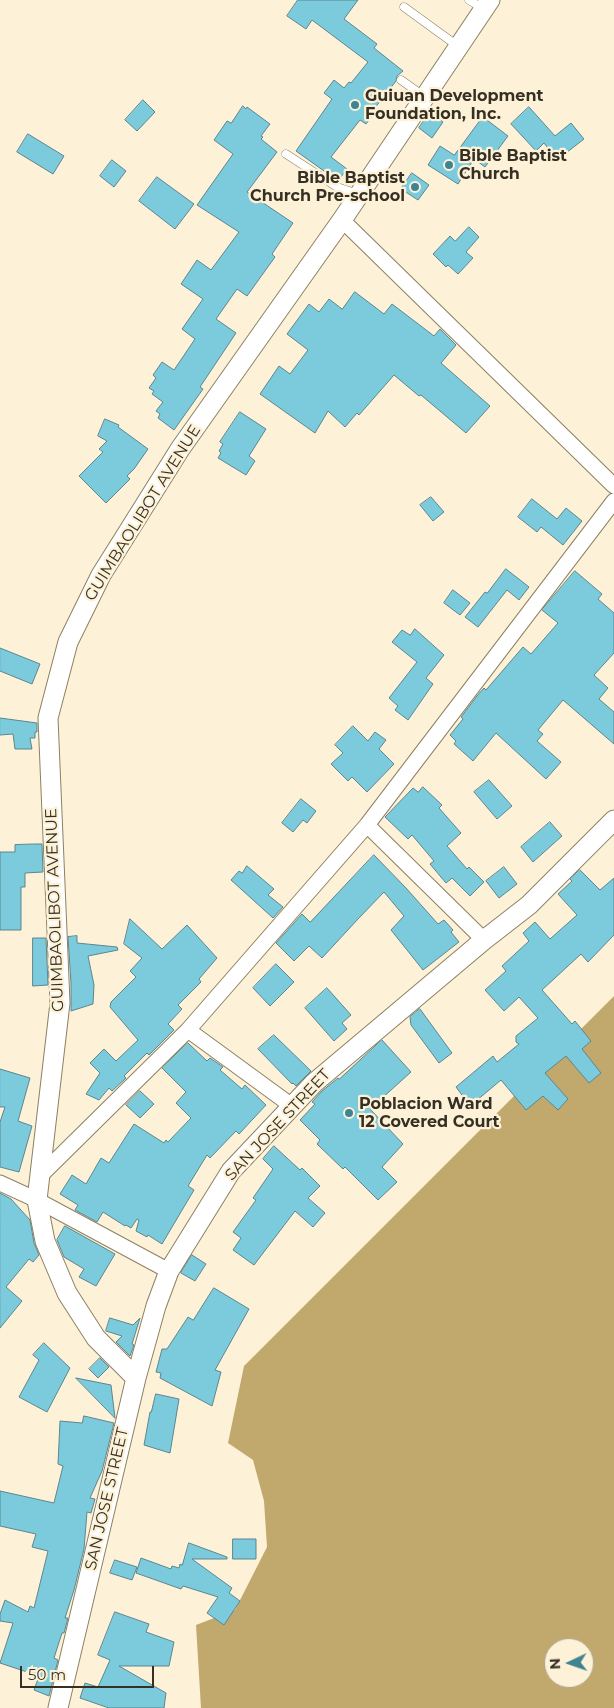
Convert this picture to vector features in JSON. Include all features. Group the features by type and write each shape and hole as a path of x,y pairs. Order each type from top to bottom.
{"street":[{"name":"GUIMBAOLIBOT AVENUE","path":"136,1378 96,1338 67,1293 45,1241 37,1200 60,1003 48,718 68,642 101,575 180,449 360,195 458,47 481,3"},
{"path":"342,220 614,486"},
{"path":"41,1175 188,1030 367,825 614,501"},
{"name":"SAN JOSE STREET","path":"58,1708 136,1378 156,1306 169,1271 231,1171 314,1083 484,940 529,905 614,820"},
{"path":"367,825 484,940"},
{"path":"188,1030 292,1106"},
{"path":"0,1183 37,1200 169,1271"}],"lane":[{"path":"404,7 458,47"},
{"path":"402,80 425,97"},
{"path":"286,154 337,187 360,195"}],"shaded area":[{"path":"614,996 614,1708 201,1708 196,1625 235,1610 267,1547 264,1501 253,1460 228,1443 244,1366"}],"building":[{"path":"298,0 358,0 344,19 377,44 374,48 403,71 397,76 396,81 374,109 376,111 366,124 360,120 331,157 347,169 338,181 296,151 332,99 324,93 334,80 344,88 349,82 351,83 368,62 312,20 306,29 287,16"},
{"path":"143,100 155,112 137,131 125,120"},
{"path":"243,106 270,124 261,136 263,137 261,139 277,152 247,192 293,223 272,254 275,257 247,296 237,289 216,319 236,333 200,387 203,389 174,430 158,418 160,414 156,411 163,402 152,394 154,391 149,388 156,378 153,375 162,362 174,370 195,339 182,329 203,299 181,284 197,260 211,270 239,232 197,205 233,154 214,140 227,121 231,123"},
{"path":"529,107 555,136 571,123 584,139 557,160 544,143 536,151 511,124"},
{"path":"430,112 443,122 432,138 419,128"},
{"path":"483,117 508,136 485,167 474,159 458,184 428,165 440,146 454,155"},
{"path":"28,134 64,156 53,174 17,152"},
{"path":"112,160 126,171 114,187 100,176"},
{"name":"Bible Baptist Church Pre-school","path":"412,173 429,185 418,200 401,189"},
{"path":"157,177 194,204 175,229 139,201"},
{"path":"469,227 479,237 466,252 473,258 458,274 448,265 446,267 433,254 450,236 455,241"},
{"path":"355,292 384,314 392,304 434,336 440,329 456,345 441,363 490,406 466,433 394,375 359,415 357,413 345,427 328,411 315,433 260,394 279,366 290,374 308,350 287,334 309,304 319,312 329,299 342,309"},
{"path":"240,412 266,429 249,456 255,461 246,475 218,458 223,444 220,442"},
{"path":"105,419 119,425 118,427 148,449 127,476 130,479 106,503 79,476 103,452 99,449 107,441 98,436"},
{"path":"431,497 444,512 433,521 420,505"},
{"path":"532,499 557,519 566,508 582,521 563,545 541,527 537,532 518,517"},
{"path":"506,569 529,587 519,600 507,590 478,627 465,617"},
{"path":"575,571 602,594 598,599 614,613 614,653 594,675 608,688 599,699 614,712 614,744 563,700 538,730 543,734 537,741 561,762 546,779 496,733 473,761 454,744 456,741 450,735 463,719 461,717 477,696 484,688 486,690 523,647 531,654 558,623 542,610"},
{"path":"453,590 470,603 460,615 444,603"},
{"path":"415,629 444,655 426,678 433,684 408,720 395,710 398,706 389,698 417,662 392,642 402,630 410,635"},
{"path":"0,648 40,664 32,684 0,671"},
{"path":"0,718 37,723 35,738 30,738 32,749 15,749 13,734 0,735"},
{"path":"353,726 368,741 375,732 386,740 379,749 394,764 367,792 352,777 348,781 331,764 343,753 335,745"},
{"path":"489,780 512,806 497,819 474,792"},
{"path":"423,787 442,805 439,808 461,833 447,846 467,869 469,867 484,882 470,896 452,878 446,883 430,864 434,861 412,835 408,839 385,817 413,788 418,792"},
{"path":"301,799 316,811 307,823 303,820 293,832 282,823"},
{"path":"550,822 562,836 533,862 521,847"},
{"path":"42,844 43,872 25,873 25,887 21,887 21,930 0,930 0,852 15,852 15,845"},
{"path":"374,855 438,924 444,920 453,930 451,932 459,942 423,970 391,930 404,916 384,892 322,958 309,946 294,961 276,943 302,914 310,922"},
{"path":"247,866 274,889 268,895 283,907 273,918 231,880 239,871 242,873"},
{"path":"504,867 517,884 499,898 486,881"},
{"path":"580,870 600,890 614,878 614,935 588,962 581,954 542,990 572,1024 575,1021 591,1041 582,1049 601,1073 589,1083 566,1056 545,1073 568,1099 558,1110 543,1096 526,1110 501,1080 470,1106 456,1087 493,1056 497,1062 519,1044 516,1042 516,1036 538,1018 519,997 504,1011 485,990 506,971 502,966 529,941 523,933 535,922 550,939 577,915 558,894 572,881 570,879"},
{"path":"130,919 162,949 187,925 217,958 199,979 201,982 178,1005 182,1009 168,1024 174,1030 124,1076 126,1078 112,1091 109,1088 99,1100 86,1094 100,1073 90,1063 104,1049 116,1061 138,1040 110,1007 111,1002 136,977 130,971 142,958 124,944"},
{"path":"77,936 77,943 117,947 118,950 88,956 94,985 93,1004 71,1011 68,937"},
{"path":"33,938 46,938 48,985 33,986"},
{"path":"276,964 294,982 270,1006 253,988"},
{"path":"327,988 351,1015 342,1023 347,1029 334,1041 305,1008"},
{"path":"420,1009 452,1053 439,1063 411,1025 410,1017"},
{"path":"274,1035 311,1071 296,1086 258,1049"},
{"path":"382,1040 411,1072 370,1109 403,1144 382,1167 397,1182 378,1200 345,1167 343,1169 317,1144 320,1140 300,1120 315,1104 312,1102 322,1091 339,1079"},
{"path":"188,1043 207,1061 210,1058 223,1067 220,1070 242,1089 245,1085 266,1105 239,1134 236,1131 210,1158 207,1155 188,1186 194,1190 162,1244 148,1235 147,1237 136,1231 139,1220 137,1219 131,1228 103,1212 97,1222 75,1210 78,1205 60,1194 72,1175 86,1184 101,1158 109,1163 134,1124 164,1143 166,1140 168,1142 191,1118 176,1103 186,1092 162,1068"},
{"path":"0,1069 30,1078 18,1121 32,1126 19,1172 0,1167 0,1122 5,1107 0,1107"},
{"path":"140,1091 154,1104 140,1118 126,1105"},
{"path":"274,1146 300,1170 302,1168 320,1186 308,1198 325,1213 313,1227 295,1211 254,1265 233,1250 241,1238 233,1232 256,1200 253,1198 273,1169 263,1159"},
{"path":"0,1193 11,1199 30,1220 34,1243 39,1255 33,1262 29,1259 6,1287 22,1301 0,1328"},
{"path":"65,1226 115,1254 96,1286 79,1277 84,1269 64,1257 57,1240"},
{"path":"192,1255 206,1264 195,1281 181,1273"},
{"path":"214,1288 249,1309 215,1370 221,1372 212,1406 160,1378 161,1373 156,1372 162,1349 167,1349 188,1317 193,1320"},
{"path":"110,1318 133,1325 140,1318 130,1356 116,1342 122,1336 106,1331"},
{"path":"44,1343 70,1368 47,1412 19,1397 39,1360 33,1355"},
{"path":"100,1358 109,1367 98,1378 89,1369"},
{"path":"76,1378 111,1385 115,1418"},
{"path":"156,1394 179,1399 170,1453 144,1445 150,1412"},
{"path":"84,1416 114,1423 102,1471 90,1498 95,1499 91,1513 87,1512 84,1549 65,1618 68,1618 64,1633 62,1633 54,1658 58,1660 49,1696 34,1690 39,1676 0,1663 13,1623 0,1621 0,1614 5,1600 28,1612 30,1606 34,1608 48,1551 32,1547 36,1534 0,1526 0,1491 54,1503 63,1466 58,1464 60,1421 82,1423"},
{"path":"233,1539 256,1539 256,1559 233,1559"},
{"path":"189,1543 227,1557 227,1559 192,1559 232,1588 229,1593 240,1601 224,1625 207,1613 218,1597 183,1586 181,1589 136,1573 141,1558 171,1569 172,1566 179,1568 180,1564 182,1565"},
{"path":"115,1560 137,1567 132,1580 110,1573"},
{"path":"115,1612 149,1624 146,1632 174,1642 169,1666 119,1666 166,1693 164,1708 109,1708 80,1698 85,1683 98,1687 110,1660 98,1655"}],"place":[{"name":"Guiuan Development Foundation, Inc.","path":"355,105"},
{"name":"Bible Baptist Church","path":"449,165"},
{"name":"Bible Baptist Church Pre-school","path":"415,187"},
{"name":"Poblacion Ward 12 Covered Court","path":"349,1113"}]}
